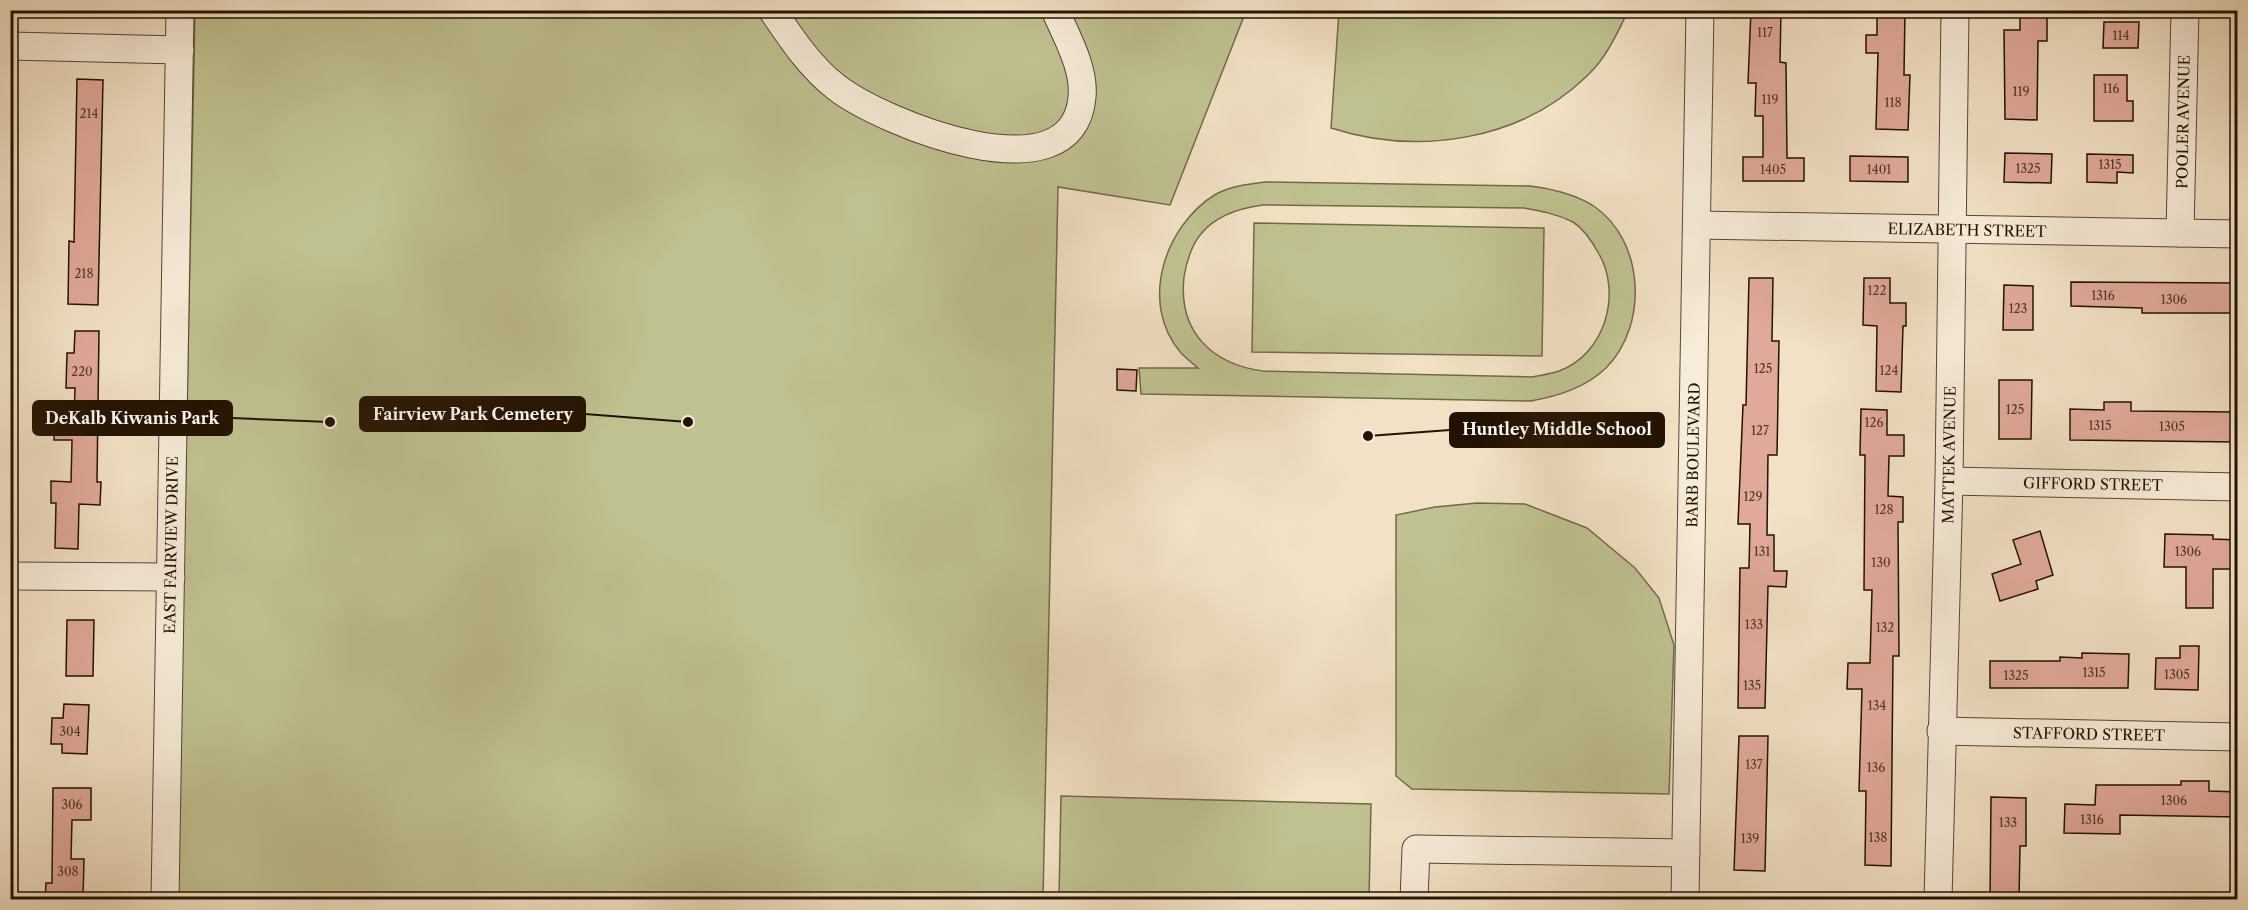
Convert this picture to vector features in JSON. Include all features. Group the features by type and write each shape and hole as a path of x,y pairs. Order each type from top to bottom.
{"street":[{"name":"EAST FAIRVIEW DRIVE","path":"165,900 180,10"},
{"path":"772,10 821,74 878,114 950,140 1003,148 1048,144 1069,130 1080,111 1083,88 1081,78 1055,10"},
{"name":"BARB BOULEVARD","path":"1685,900 1700,10"},
{"name":"MATTEK AVENUE","path":"1938,900 1949,481 1955,10"},
{"name":"POOLER AVENUE","path":"2180,232 2185,10"},
{"path":"10,46 180,50"},
{"name":"ELIZABETH STREET","path":"1697,225 2238,234"},
{"name":"GIFFORD STREET","path":"1949,481 2238,487"},
{"path":"10,576 171,577"},
{"name":"STAFFORD STREET","path":"1941,731 2238,737"},
{"path":"1414,900 1416,849 1686,853"}],"green space":[{"path":"1339,10 1628,11 1600,61 1587,76 1560,98 1531,115 1499,128 1466,137 1433,141 1398,141 1331,128"},
{"path":"195,11 1246,11 1170,205 1058,187 1043,899 177,900"},
{"path":"1265,182 1530,186 1572,195 1588,202 1612,222 1624,241 1632,262 1635,285 1634,308 1629,330 1620,350 1598,375 1571,390 1531,401 1141,394 1139,368 1198,368 1181,353 1168,333 1161,311 1160,289 1163,266 1171,245 1183,225 1198,208 1216,194 1234,187","holes":["1263,205 1524,208 1555,215 1577,225 1594,245 1606,270 1609,304 1598,337 1575,363 1556,372 1532,377 1263,371 1228,361 1214,352 1202,342 1186,313 1184,277 1192,248 1207,227 1237,210"]},
{"path":"1254,223 1544,228 1542,356 1252,352"},
{"path":"1477,503 1525,504 1587,528 1635,568 1659,598 1674,645 1669,794 1412,789 1396,776 1396,515 1435,507"},
{"path":"1061,796 1371,804 1369,899 1059,899"}],"building":[{"path":"1751,10 1781,10 1780,62 1786,63 1787,158 1804,158 1804,181 1743,181 1743,157 1763,157 1763,116 1755,116 1756,83 1748,83"},
{"path":"1877,10 1905,10 1904,75 1910,75 1908,130 1876,129 1878,53 1866,53 1866,35 1877,35"},
{"path":"2020,10 2047,10 2047,41 2038,41 2037,120 2005,119 2004,30 2020,30"},
{"path":"2104,22 2139,22 2138,48 2103,48"},
{"path":"2094,75 2127,75 2127,101 2133,101 2133,121 2094,121"},
{"path":"77,79 103,80 98,305 68,304 69,241 74,242"},
{"path":"2005,153 2052,154 2051,183 2004,182"},
{"path":"2087,154 2133,155 2133,173 2117,172 2117,183 2087,182"},
{"path":"1850,156 1908,157 1908,182 1850,181"},
{"path":"1749,278 1773,278 1772,341 1779,341 1777,455 1768,455 1767,535 1774,535 1774,571 1787,571 1786,587 1768,586 1765,708 1738,708 1740,568 1749,568 1750,524 1738,524 1743,405 1746,405"},
{"path":"1864,278 1890,278 1890,303 1906,303 1901,392 1876,391 1877,326 1863,325"},
{"path":"2071,282 2238,283 2238,313 2142,313 2142,308 2071,306"},
{"path":"2004,285 2033,286 2033,330 2003,330"},
{"path":"75,331 99,331 97,482 101,482 100,505 79,504 78,549 55,548 56,503 51,503 51,481 71,482 72,440 54,440 54,421 74,421 75,388 66,388 67,353 74,353"},
{"path":"1117,369 1137,370 1136,391 1117,390"},
{"path":"1999,380 2032,380 2031,439 1999,439"},
{"path":"2104,402 2131,402 2131,411 2238,412 2238,442 2070,440 2070,409 2104,410"},
{"path":"1861,409 1887,410 1887,435 1904,435 1904,456 1889,456 1888,496 1903,497 1903,522 1898,522 1899,656 1893,656 1891,866 1865,865 1866,791 1859,791 1862,689 1847,689 1848,663 1870,663 1872,590 1864,590 1865,455 1860,455"},
{"path":"2040,531 2053,575 2036,581 2038,589 2000,601 1992,574 2021,564 2013,540"},
{"path":"2165,534 2213,535 2213,539 2238,540 2238,569 2213,569 2213,608 2186,608 2186,567 2164,567"},
{"path":"67,620 94,620 93,676 66,676"},
{"path":"2180,646 2199,646 2198,690 2155,689 2156,658 2180,658"},
{"path":"2082,653 2129,654 2128,688 1990,688 1990,661 2060,661 2060,657 2082,658"},
{"path":"64,704 89,705 87,754 62,753 62,744 51,744 52,718 63,718"},
{"path":"1739,736 1768,736 1765,871 1734,870"},
{"path":"2181,781 2209,781 2209,791 2238,792 2238,817 2120,815 2120,834 2064,833 2065,804 2095,805 2096,785 2181,785"},
{"path":"53,788 91,788 91,820 72,820 71,859 84,859 83,897 45,900 46,883 52,883"},
{"path":"1991,797 2026,798 2026,846 2020,846 2019,900 1990,900"}],"place":[{"name":"DeKalb Kiwanis Park","path":"330,422"},
{"name":"Fairview Park Cemetery","path":"688,422"},
{"name":"Huntley Middle School","path":"1368,436"}]}
